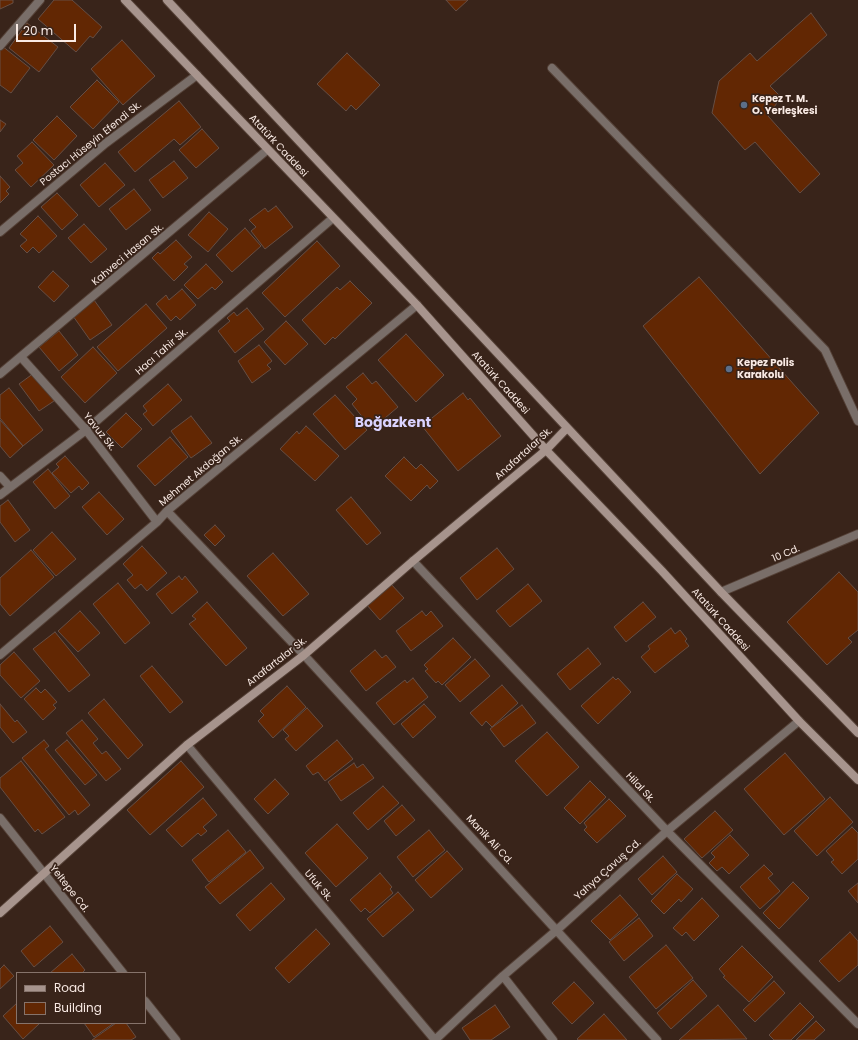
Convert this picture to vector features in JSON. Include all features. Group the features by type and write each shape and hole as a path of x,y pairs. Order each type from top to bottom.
{"main road":[{"name":"Atatürk Caddesi","path":"125,0 416,305 546,450 662,570 799,721 858,780"},
{"name":"Atatürk Caddesi","path":"166,0 721,592 858,733"},
{"name":"Anafartalar Sk.","path":"0,913 187,745 304,655 413,561 546,450 567,428"}],"street":[{"path":"0,46 40,0"},
{"path":"552,68 825,350 858,421"},
{"name":"Postacı Hüseyin Efendi Sk.","path":"0,232 106,143 197,75"},
{"name":"Kahveci Hasan Sk.","path":"0,374 268,150"},
{"name":"Hacı Tahir Sk.","path":"0,495 86,430 333,218"},
{"name":"Mehmet Akdoğan Sk.","path":"0,655 157,522 167,511 416,305"},
{"name":"Yavuz Sk.","path":"21,357 86,430 157,522"},
{"path":"0,476 10,487"},
{"name":"Manik Ali Cd.","path":"167,511 304,655 558,929 657,1040"},
{"name":"10 Cd.","path":"721,592 858,534"},
{"name":"Hilal Sk.","path":"413,561 667,831 858,1024"},
{"name":"Yahya Çavuş Cd.","path":"435,1040 503,976 558,929 667,831 799,721"},
{"name":"Ufuk Sk.","path":"187,745 435,1040"},
{"name":"Yeltepe Cd.","path":"0,818 122,972"},
{"path":"503,976 553,1040"},
{"path":"146,1002 176,1040"}],"building":[{"path":"0,0 13,0 13,3 0,9"},
{"path":"54,0 72,0 102,27 93,38 90,36 76,52 38,19"},
{"path":"446,0 468,0 456,11"},
{"name":"Kepez T. M. O. Yerleşkesi","path":"811,13 827,35 770,86 781,97 768,116 820,174 800,193 755,142 745,150 712,113 719,81 750,53 757,61"},
{"path":"27,23 58,47 39,72 9,48"},
{"path":"122,40 155,76 123,105 91,69"},
{"path":"2,46 30,68 11,93 0,85 0,49"},
{"path":"347,53 380,85 356,110 351,105 346,111 317,84"},
{"path":"97,80 119,102 93,129 70,107"},
{"path":"179,101 201,127 180,145 174,139 135,172 118,152"},
{"path":"57,116 77,136 54,160 33,140"},
{"path":"0,120 6,124 0,132"},
{"path":"202,129 219,148 196,168 179,150"},
{"path":"32,142 54,165 31,187 15,170 23,163 17,156"},
{"path":"174,161 188,178 163,198 149,180"},
{"path":"105,163 125,185 99,207 80,185"},
{"path":"0,176 10,187 6,191 9,194 0,203"},
{"path":"134,189 151,210 126,230 109,209"},
{"path":"57,193 78,215 62,230 41,207"},
{"path":"276,206 293,227 265,249 251,231 256,227 249,220 265,208 268,212"},
{"path":"209,212 228,229 208,252 188,235"},
{"path":"38,216 57,236 39,253 33,247 27,253 20,246 27,240 20,234"},
{"path":"84,224 107,249 91,263 68,238"},
{"path":"245,228 261,246 232,272 216,255"},
{"path":"176,240 192,257 184,264 188,267 174,281 152,258 158,252 160,254"},
{"path":"317,241 340,266 285,317 262,293"},
{"path":"206,264 223,282 215,290 212,287 198,299 184,285"},
{"path":"53,271 69,286 54,302 38,287"},
{"name":"Kepez Polis Karakolu","path":"699,277 819,413 760,474 643,326"},
{"path":"350,281 372,303 335,339 333,337 325,345 302,320 337,287 340,290"},
{"path":"182,289 196,305 180,320 176,316 171,321 156,304 166,295 169,300"},
{"path":"94,300 112,325 90,340 73,316"},
{"path":"146,304 167,328 118,371 97,347"},
{"path":"247,308 264,329 235,353 218,331 230,321 227,318 234,312 237,316"},
{"path":"286,321 308,344 285,365 264,342"},
{"path":"59,331 78,355 59,371 39,347"},
{"path":"406,334 444,375 416,402 378,360"},
{"path":"259,345 272,361 267,365 271,369 252,383 238,361"},
{"path":"93,347 117,373 85,403 61,377"},
{"path":"34,373 54,401 39,411 19,384"},
{"path":"363,373 372,384 376,381 398,407 372,429 352,404 357,399 346,387"},
{"path":"168,384 182,400 153,426 143,414 147,411 143,406"},
{"path":"9,388 43,430 23,446 0,418 0,395"},
{"path":"463,393 468,400 470,398 501,436 458,471 422,426"},
{"path":"335,395 367,430 345,450 313,414"},
{"path":"126,413 142,429 122,448 106,432"},
{"path":"191,416 212,443 191,458 171,431"},
{"path":"0,420 23,446 10,458 0,446"},
{"path":"306,426 339,456 315,481 280,449 297,431 299,434"},
{"path":"170,437 188,457 155,486 137,466"},
{"path":"65,456 89,483 82,490 79,486 71,493 52,473 59,467 56,464"},
{"path":"404,457 416,469 421,464 438,481 430,489 427,485 411,501 385,476"},
{"path":"48,469 70,496 55,509 33,482"},
{"path":"99,492 124,519 107,535 82,507"},
{"path":"351,497 381,533 367,545 336,510"},
{"path":"8,500 30,530 15,542 0,522 0,506"},
{"path":"215,525 225,536 215,546 204,535"},
{"path":"52,532 76,559 56,576 33,550"},
{"path":"142,546 167,573 147,591 141,584 135,589 127,580 133,575 123,564"},
{"path":"497,548 514,569 477,600 460,578"},
{"path":"31,550 54,577 10,616 0,604 0,578"},
{"path":"273,553 309,594 283,616 247,576"},
{"path":"839,572 858,592 858,630 848,638 852,642 827,665 787,622"},
{"path":"179,576 182,580 185,576 198,592 172,614 156,594"},
{"path":"118,583 150,623 125,644 93,604"},
{"path":"390,583 404,598 380,620 366,604"},
{"path":"528,584 542,601 510,627 496,611"},
{"path":"207,602 247,648 226,666 189,624 196,619 192,616"},
{"path":"643,602 656,617 626,642 614,627"},
{"path":"80,611 100,633 78,652 58,631"},
{"path":"422,611 426,616 431,611 443,626 411,651 396,631"},
{"path":"671,628 675,634 680,630 687,639 685,641 689,646 655,673 641,657 650,649 648,646"},
{"path":"55,632 90,675 69,692 33,649"},
{"path":"453,638 471,657 442,685 438,681 436,683 425,671 428,669 424,665"},
{"path":"588,648 601,664 570,690 557,674"},
{"path":"375,650 382,658 386,655 396,667 366,691 350,671"},
{"path":"14,652 40,681 21,698 0,675 0,665"},
{"path":"475,659 490,676 460,702 445,685"},
{"path":"152,666 183,702 170,713 140,676"},
{"path":"613,677 616,680 618,678 631,692 598,724 581,706"},
{"path":"413,678 428,697 394,725 376,703 405,680 407,683"},
{"path":"502,685 518,703 492,727 486,721 482,726 470,713"},
{"path":"287,686 306,707 273,738 258,721 264,715 260,711"},
{"path":"36,688 41,693 45,689 57,702 53,705 56,708 43,720 24,699"},
{"path":"104,699 143,745 128,759 88,713"},
{"path":"0,704 15,722 17,720 27,732 13,743 0,727"},
{"path":"424,704 436,717 413,738 401,724"},
{"path":"522,705 536,723 504,747 490,729"},
{"path":"307,708 323,726 296,751 285,739 289,736 283,730"},
{"path":"82,720 98,739 93,743 102,754 106,751 121,769 106,781 66,733"},
{"path":"547,732 579,767 547,796 515,761"},
{"path":"44,740 49,746 45,749 90,805 78,815 75,810 69,815 22,758"},
{"path":"67,740 97,775 85,785 55,750"},
{"path":"337,740 353,759 325,781 318,772 313,775 306,766"},
{"path":"785,753 825,799 784,835 744,789"},
{"path":"21,761 65,817 42,834 38,829 35,832 0,787 0,778"},
{"path":"181,761 204,787 150,835 127,810"},
{"path":"354,763 357,768 363,764 374,778 341,801 328,782"},
{"path":"275,779 289,794 268,814 254,799"},
{"path":"590,781 606,797 580,824 564,808"},
{"path":"383,786 399,803 368,830 353,813"},
{"path":"830,797 853,822 817,856 794,831"},
{"path":"203,798 217,815 203,827 207,831 201,836 198,833 182,847 166,830"},
{"path":"609,799 626,816 597,843 584,830 587,827 584,823"},
{"path":"402,805 415,820 396,836 384,821"},
{"path":"715,811 733,830 702,858 684,839"},
{"path":"337,824 368,858 336,887 305,853"},
{"path":"852,827 858,833 858,859 842,874 831,862 834,860 826,851"},
{"path":"228,830 246,852 209,882 192,860"},
{"path":"429,830 445,850 413,877 397,857"},
{"path":"730,835 749,855 729,874 722,867 717,871 709,863 715,857 711,853"},
{"path":"250,850 264,868 220,904 205,887"},
{"path":"447,851 463,869 431,898 415,880"},
{"path":"663,856 677,872 652,895 638,879"},
{"path":"764,865 773,874 768,878 780,891 760,909 740,887"},
{"path":"380,873 392,887 390,889 393,893 370,913 365,908 361,912 350,900"},
{"path":"677,874 693,889 681,902 679,899 664,914 651,901"},
{"path":"793,882 809,898 779,929 763,913"},
{"path":"271,883 285,899 250,931 236,915"},
{"path":"858,883 858,903 848,891"},
{"path":"398,892 414,910 383,937 367,919"},
{"path":"620,895 638,915 610,940 591,921"},
{"path":"702,898 719,916 694,941 686,932 682,936 673,928"},
{"path":"639,918 653,936 624,961 609,942"},
{"path":"50,926 63,942 34,967 21,951"},
{"path":"316,929 330,944 289,983 275,968"},
{"path":"850,932 858,941 858,965 839,982 819,961"},
{"path":"666,945 693,978 656,1009 629,977"},
{"path":"742,946 773,977 749,1002 723,977 725,976 719,969"},
{"path":"72,954 85,970 83,972 51,972"},
{"path":"4,965 14,976 0,989 0,969"},
{"path":"693,980 707,996 671,1029 657,1013"},
{"path":"774,981 785,993 755,1022 743,1010"},
{"path":"574,982 594,1003 572,1024 552,1003"},
{"path":"800,1003 814,1017 791,1040 774,1040 769,1035"},
{"path":"16,1004 16,1024 39,1024 23,1039 3,1016"},
{"path":"495,1005 510,1027 491,1040 470,1040 462,1028"},
{"path":"718,1005 747,1039 679,1040"},
{"path":"604,1014 627,1040 577,1039"},
{"path":"816,1021 825,1030 814,1040 796,1040"},
{"path":"85,1024 113,1024 94,1037"},
{"path":"115,1024 127,1024 136,1037 131,1040 92,1040"}],"place":[{"name":"Kepez T. M. O. Yerleşkesi","path":"744,105"},
{"name":"Kepez Polis Karakolu","path":"729,369"}],"district":[{"name":"Boğazkent","path":"393,423"}]}
